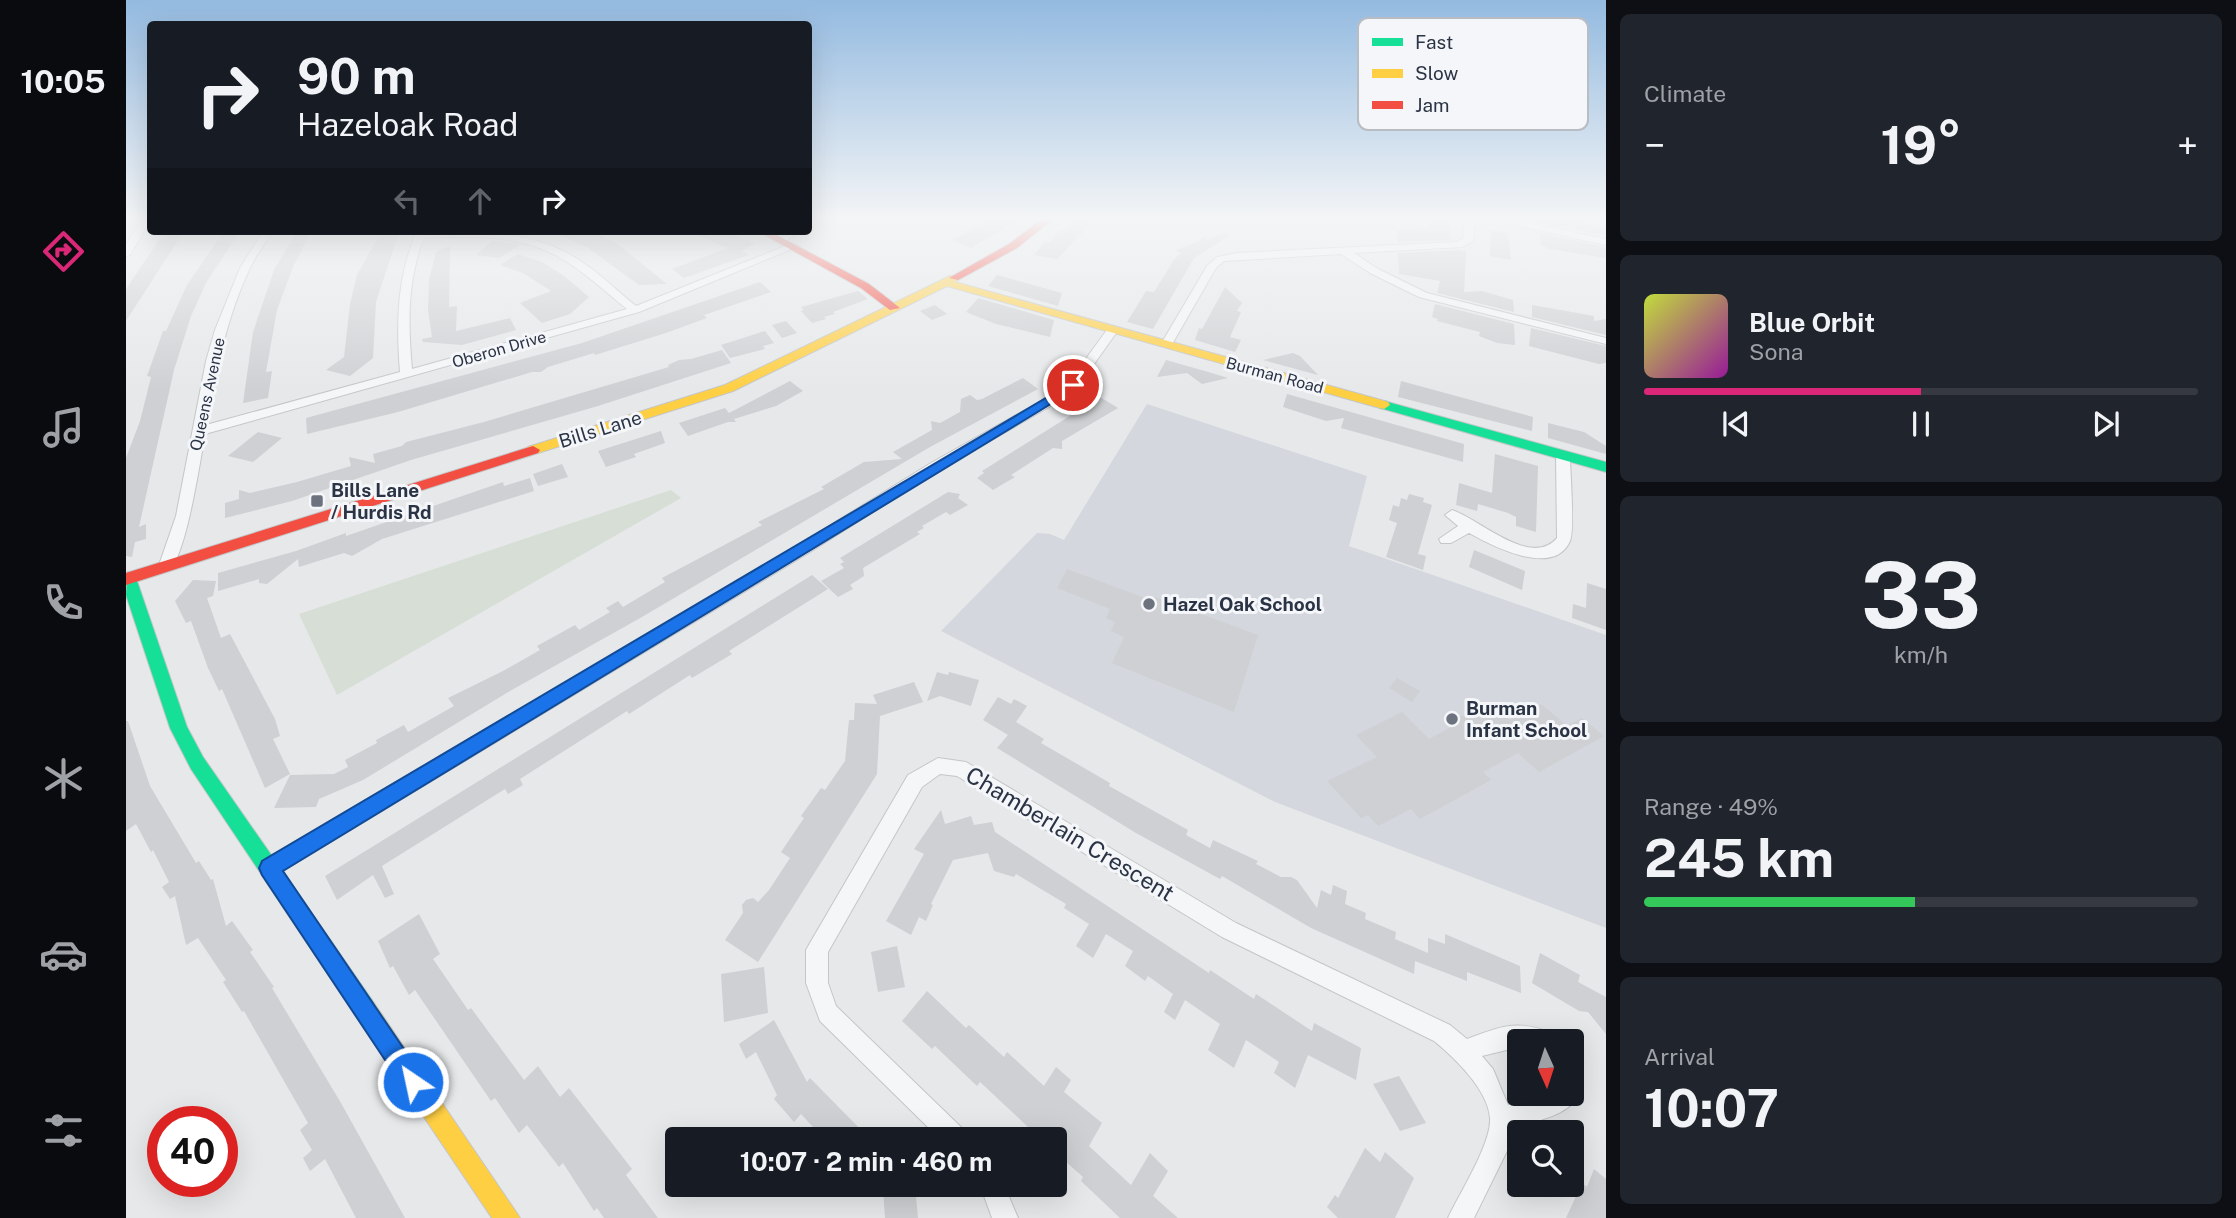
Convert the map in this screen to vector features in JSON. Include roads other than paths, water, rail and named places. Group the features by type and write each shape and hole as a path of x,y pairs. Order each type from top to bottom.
{"street":[{"name":"Queens Avenue","path":"167,565 183,516 220,330 242,276"},
{"path":"406,276 401,316 406,375"},
{"path":"593,276 635,310"},
{"name":"Oberon Drive","path":"198,432 635,310 725,276"},
{"path":"849,276 894,308"},
{"name":"Bills Lane","path":"127,578 720,391 796,359 956,276"},
{"path":"1167,344 1206,276"},
{"path":"1384,276 1423,295 1606,341"},
{"name":"Burman Road","path":"945,282 1606,467"},
{"path":"269,868 805,548 936,466 1045,404 1073,385 1113,329"},
{"path":"1452,515 1492,540 1531,552 1553,552 1560,548 1564,539 1563,454"},
{"path":"1446,539 1468,527"},
{"path":"127,578 179,728 197,762 296,912 506,1218"},
{"name":"Chamberlain Crescent","path":"945,1127 828,1013 817,983 817,950 915,781 938,766 960,768 1229,930 1442,1033 1464,1051 1485,1077 1502,1118"},
{"path":"1464,1051 1507,1037"},
{"path":"1461,1218 1498,1142 1502,1118 1546,1106"},
{"path":"997,1197 1005,1218"}],"place":[{"name":"Bills Lane / Hurdis Rd","path":"317,501"},
{"name":"Hazel Oak School","path":"1149,604"},
{"name":"Burman Infant School","path":"1452,719"}]}
